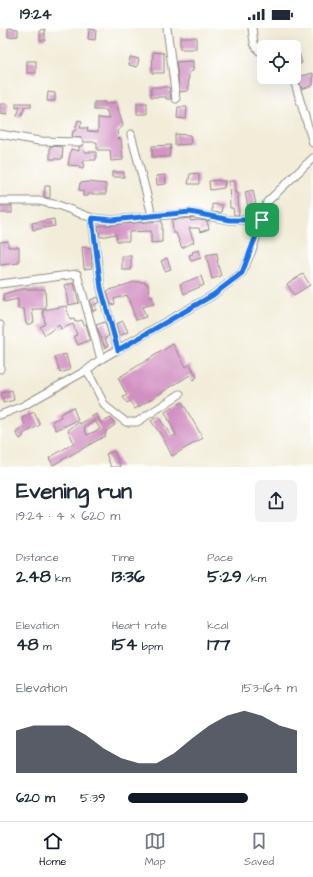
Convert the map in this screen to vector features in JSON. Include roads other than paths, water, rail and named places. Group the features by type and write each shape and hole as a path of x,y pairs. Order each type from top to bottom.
{"street":[{"path":"167,28 176,99"},
{"path":"252,28 257,49"},
{"path":"294,84 313,144"},
{"path":"0,134 39,141 79,142"},
{"path":"131,134 152,215"},
{"path":"0,415 23,406 87,370 101,359 213,295 242,273 262,220 264,208 270,198 313,158"},
{"path":"0,201 45,202 58,205 92,218 112,220 190,212 230,220 262,220"},
{"path":"92,218 101,288 118,350"},
{"path":"0,284 78,274 101,359"},
{"path":"0,325 0,369"},
{"path":"87,370 105,406 126,422 137,422 180,394"}]}
